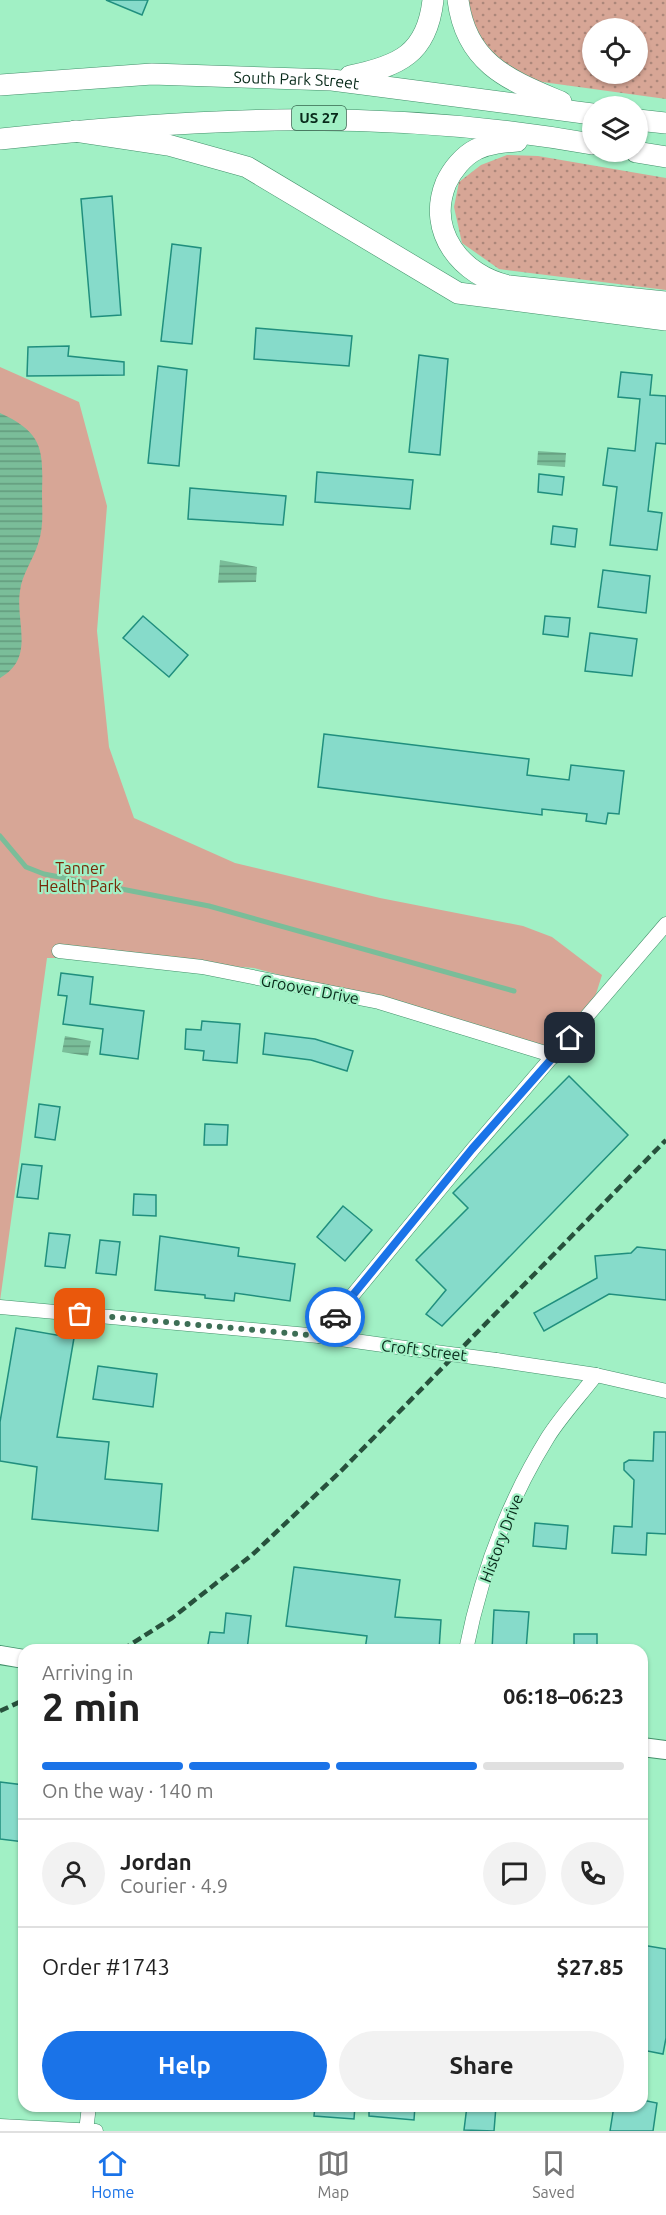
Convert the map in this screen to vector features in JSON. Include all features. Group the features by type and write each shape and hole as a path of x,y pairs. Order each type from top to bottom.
{"main road":[{"path":"332,80 379,70 403,60 427,32 434,0"},
{"path":"458,0 471,40 498,72 508,80 582,110"},
{"name":"South Park Street","path":"0,85 152,74 332,80 582,112"},
{"name":"US 27","path":"0,139 225,119 318,118 422,122 582,142"},
{"path":"648,121 666,123"},
{"path":"75,131 168,145 247,167 458,293 666,320"},
{"path":"563,139 492,143 474,150 462,160 450,173 440,213 441,226 453,253 472,271 495,283 666,302"},
{"path":"648,154 666,157"}],"street":[{"path":"319,1336 472,1149 555,1056 666,924"},
{"name":"Groover Drive","path":"59,951 202,967 380,1002 555,1056"},
{"name":"Croft Street","path":"0,1307 319,1336 596,1375 666,1391"},
{"name":"History Drive","path":"468,1644 489,1560 512,1502 549,1435 596,1375"},
{"path":"0,1655 18,1658"},
{"path":"648,1748 666,1750"},
{"path":"86,2131 88,2112"},
{"path":"0,2126 96,2131"}],"green space":[{"path":"469,0 666,0 666,99 535,81 503,66 475,33 468,7"},
{"path":"507,155 538,156 666,178 666,290 499,269 462,243 454,207 459,182 481,165"},
{"name":"Tanner Health Park","path":"0,367 79,402 107,506 97,631 109,747 134,818 235,863 380,898 523,926 552,937 602,975 596,994 555,1056 379,1002 254,968 130,958 47,958 0,1301"}],"shaded area":[{"path":"0,413 25,428 38,444 42,466 42,525 36,550 20,591 21,650 11,670 0,678"},
{"path":"538,451 566,453 565,467 537,465"},
{"path":"220,560 257,567 256,582 218,583"},
{"path":"65,1036 91,1041 88,1056 62,1052"}],"building":[{"path":"106,0 148,0 142,15"},
{"path":"112,196 121,315 91,317 81,199"},
{"path":"172,244 201,248 192,344 161,341"},
{"path":"256,328 352,336 349,366 254,359"},
{"path":"69,346 68,356 124,362 124,375 27,376 28,347"},
{"path":"419,355 448,359 440,455 409,452"},
{"path":"158,366 187,370 179,466 148,463"},
{"path":"621,372 652,375 650,395 666,396 666,444 656,443 648,511 662,513 657,550 610,545 617,487 603,485 608,448 635,451 640,399 618,397"},
{"path":"317,472 413,480 410,509 315,502"},
{"path":"539,474 564,477 562,495 538,492"},
{"path":"190,488 286,496 283,525 188,519"},
{"path":"553,526 577,529 575,547 551,544"},
{"path":"603,570 650,576 646,613 598,607"},
{"path":"143,616 188,655 169,677 123,638"},
{"path":"545,616 570,618 568,637 543,634"},
{"path":"590,633 637,639 632,676 585,671"},
{"path":"324,734 529,759 527,775 569,780 571,765 624,771 619,814 608,813 606,824 586,821 587,814 542,809 542,815 318,787"},
{"path":"61,973 93,977 90,1004 144,1011 138,1059 100,1054 103,1029 63,1024 67,996 58,995"},
{"path":"202,1021 240,1024 237,1063 203,1060 204,1051 185,1049 186,1029 201,1030"},
{"path":"265,1033 315,1039 353,1051 347,1071 311,1060 263,1054"},
{"path":"569,1076 628,1135 442,1326 426,1314 446,1290 416,1260 468,1208 453,1193"},
{"path":"39,1104 60,1107 55,1140 35,1137"},
{"path":"205,1124 228,1125 227,1145 204,1145"},
{"path":"22,1164 42,1166 38,1199 17,1197"},
{"path":"134,1194 156,1195 156,1216 133,1215"},
{"path":"343,1206 372,1230 345,1261 317,1237"},
{"path":"49,1233 70,1235 65,1268 45,1266"},
{"path":"160,1236 239,1248 238,1256 295,1264 290,1301 235,1293 234,1301 205,1298 205,1295 155,1290"},
{"path":"100,1240 120,1242 116,1275 96,1273"},
{"path":"637,1247 666,1250 666,1300 609,1294 544,1331 534,1313 597,1278 595,1256 631,1253"},
{"path":"16,1328 74,1338 57,1437 109,1442 105,1479 162,1484 158,1531 32,1519 37,1467 0,1461 0,1422"},
{"path":"98,1366 157,1374 153,1407 93,1399"},
{"path":"654,1432 666,1432 666,1534 647,1533 646,1555 612,1553 614,1526 632,1527 634,1480 624,1470 624,1463 629,1460 653,1461"},
{"path":"535,1523 568,1526 566,1549 533,1546"},
{"path":"294,1567 400,1580 395,1617 441,1620 439,1644 366,1644 367,1636 286,1626"},
{"path":"494,1610 529,1612 526,1644 492,1644"},
{"path":"226,1613 251,1616 248,1644 208,1644 210,1632 224,1633"},
{"path":"574,1634 597,1634 597,1644 574,1644"},
{"path":"0,1782 18,1784 18,1841 0,1839"},
{"path":"648,1946 666,1949 666,2038 663,2054 648,2051"},
{"path":"648,2101 657,2103 653,2131 610,2131 613,2112 648,2112"},
{"path":"314,2112 355,2112 354,2119 314,2116"},
{"path":"369,2112 415,2112 414,2120 369,2116"},
{"path":"466,2112 496,2112 494,2131 464,2130"}],"waterway":[{"path":"0,836 26,867 44,874 209,906 514,991"}],"railway":[{"path":"131,1644 172,1618 252,1555 341,1471 666,1140"},
{"path":"0,1711 18,1703"}],"way so far":[{"path":"80,1314 319,1336 335,1317"}],"route":[{"path":"335,1317 472,1149 570,1038"}]}
